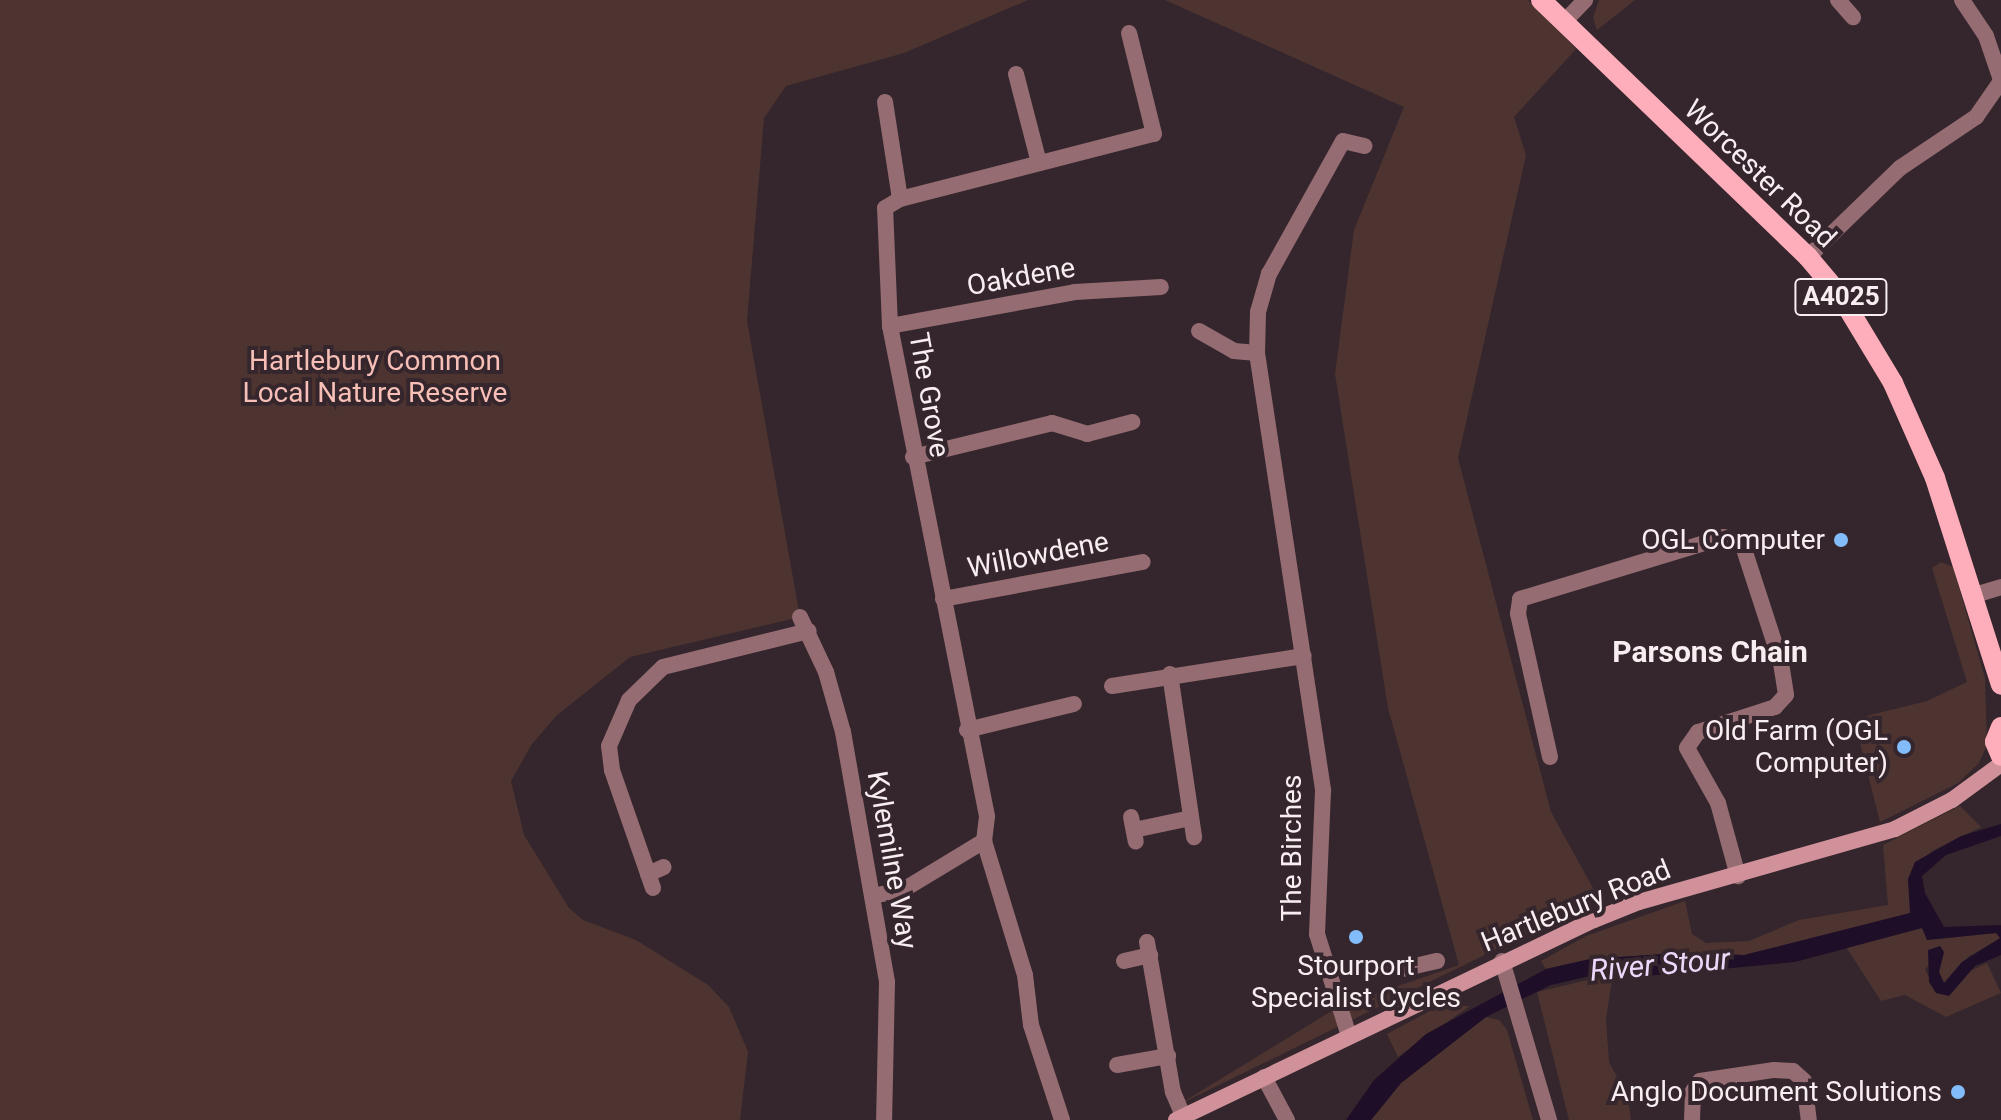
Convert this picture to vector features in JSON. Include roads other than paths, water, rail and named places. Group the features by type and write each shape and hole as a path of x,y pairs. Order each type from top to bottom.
{"main road":[{"name":"Worcester Road","path":"1554,9 1808,257 1840,295 1893,383 1935,478 1975,595 2001,685"},
{"path":"2001,727 1995,742 2001,756"},
{"name":"Hartlebury Road","path":"1180,1118 1349,1036 1504,969 1639,902 1895,829 1952,800 2001,764"}],"street":[{"path":"1554,9 1585,0"},
{"path":"1838,0 1853,17"},
{"path":"1808,257 1900,168 1976,117 2001,81 1986,36 1962,0"},
{"path":"885,102 900,199 1154,134 1129,33"},
{"path":"1016,74 1039,163"},
{"name":"The Birches","path":"1349,1036 1323,965 1316,909 1323,791 1257,353 1258,312 1269,274 1343,141 1364,146"},
{"name":"The Grove","path":"900,199 885,208 890,326 913,457 987,816 984,841 1025,975 1031,1025 1062,1120"},
{"name":"Oakdene","path":"890,326 1075,292 1161,287"},
{"path":"1199,331 1234,351 1257,353"},
{"path":"913,457 1052,423 1087,434 1132,422"},
{"path":"1550,757 1518,614 1520,599 1724,537 1742,543 1781,663 1786,695 1775,707 1698,732 1687,748 1718,803 1738,876"},
{"name":"Willowdene","path":"943,599 1143,562"},
{"path":"1975,595 2001,587"},
{"name":"Kylemilne Way","path":"664,867 651,881 612,770 609,746 629,700 663,667 804,624 843,732 872,896 890,1019 884,1120"},
{"path":"1112,686 1170,674 1304,656"},
{"path":"1170,674 1194,837"},
{"path":"967,730 1074,704"},
{"path":"1134,830 1191,818"},
{"path":"872,896 903,890 984,841"},
{"path":"1124,961 1149,948 1180,1118"},
{"path":"1323,965 1402,969 1437,961"},
{"path":"1504,969 1549,1120"},
{"path":"1117,1065 1168,1056"},
{"path":"1692,1120 1693,1091 1700,1081 1774,1070 1793,1071 1804,1081 1809,1120"},
{"path":"1264,1077 1287,1120"}],"water":[{"name":"River Stour","path":"2001,824 2001,836 1946,855 1922,876 1925,893 1944,927 2001,925 2001,955 1975,966 1949,996 1936,993 1929,982 1928,950 1940,946 1944,952 1939,972 1944,983 1962,962 2000,938 1996,933 1927,940 1922,928 1795,962 1636,977 1594,975 1551,985 1486,1017 1401,1083 1371,1120 1346,1120 1374,1080 1426,1034 1546,969 1590,959 1679,953 1744,955 1910,913 1908,879 1915,862 1961,836"}],"place":[{"name":"OGL Computer","path":"1841,540"},
{"name":"Old Farm (OGL Computer)","path":"1904,747"},
{"name":"Stourport Specialist Cycles","path":"1356,937"},
{"name":"Anglo Document Solutions","path":"1958,1092"}],"district":[{"name":"Parsons Chain","path":"1710,652"}],"park label":[{"name":"Hartlebury Common Local Nature Reserve","path":"375,377"}]}
